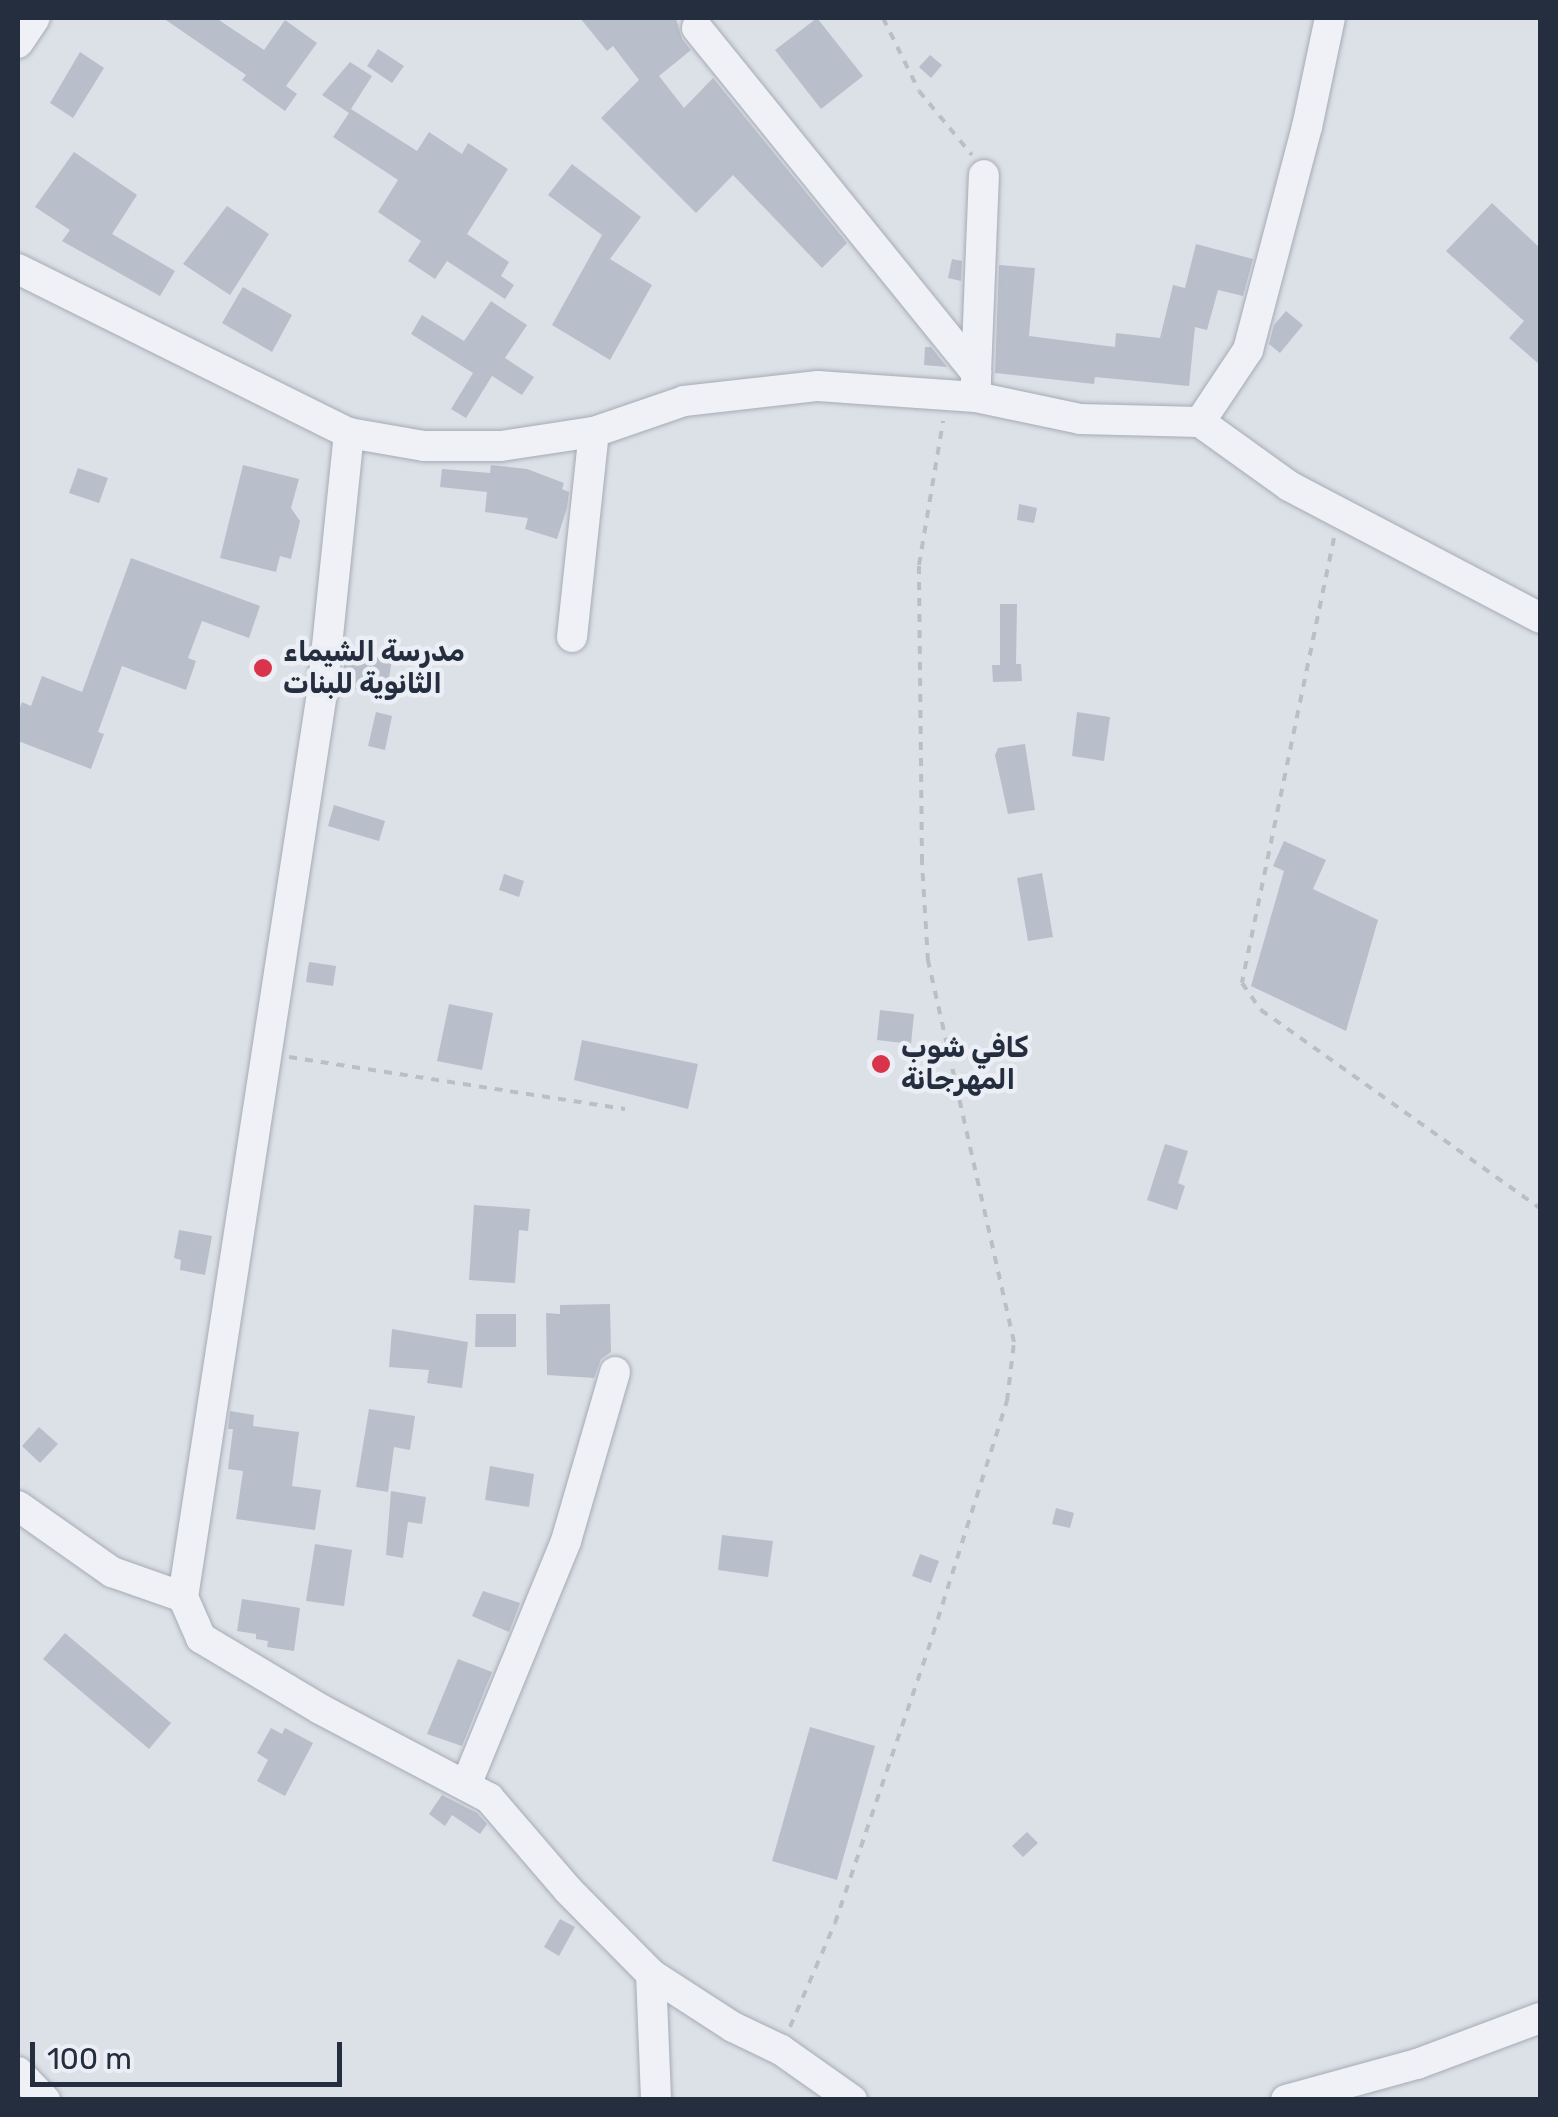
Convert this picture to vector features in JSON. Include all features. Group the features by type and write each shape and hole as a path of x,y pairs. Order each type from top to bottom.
{"street":[{"path":"18,43 36,18"},
{"path":"1200,422 1248,350 1307,127 1330,18"},
{"path":"697,28 966,388"},
{"path":"966,388 984,175"},
{"path":"18,269 349,433 424,446 501,446 594,432 684,402 818,386 966,388 1080,420 1200,422 1289,486 1540,618"},
{"path":"572,636 594,432"},
{"path":"349,433 322,693 263,1053 225,1338 182,1597 200,1638 488,1798 568,1890 651,1974 733,2027 781,2050 852,2100"},
{"path":"466,1785 566,1541 615,1372"},
{"path":"18,1506 112,1572 182,1597"},
{"path":"651,1974 656,2100"},
{"path":"1286,2100 1417,2064 1540,2018"},
{"path":"18,2072 45,2100"}],"path":[{"path":"883,18 919,91 960,138 984,175"},
{"path":"781,2050 835,1923 928,1650 1006,1402 1014,1342 928,961 922,862 920,565 966,388"},
{"path":"1342,513 1242,983 1262,1010 1540,1208"},
{"path":"263,1053 625,1109"}],"building":[{"path":"163,18 216,18 264,50 285,20 317,43 286,86 297,94 285,111 242,80 246,75"},
{"path":"580,18 676,18 682,39 691,50 659,76 684,108 713,78 847,243 822,268 733,175 696,213 601,118 639,80 613,46 607,51"},
{"path":"817,18 863,76 821,109 775,50"},
{"path":"378,49 404,66 392,83 367,66"},
{"path":"80,52 104,68 73,118 50,103"},
{"path":"930,55 942,65 931,78 919,67"},
{"path":"350,62 372,76 351,109 417,151 429,132 462,154 468,143 508,169 467,234 509,262 501,276 514,285 505,299 447,261 435,279 408,261 421,241 378,212 398,180 333,137 349,113 322,95"},
{"path":"74,152 137,195 112,234 175,271 160,296 62,241 70,230 35,207"},
{"path":"572,164 641,217 610,259 652,285 610,360 552,325 602,235 548,195"},
{"path":"1492,203 1540,248 1540,365 1509,338 1524,321 1446,251"},
{"path":"227,206 269,234 230,295 183,264"},
{"path":"1196,244 1253,259 1243,296 1218,290 1207,330 1195,327 1189,386 1095,377 1094,384 995,373 999,265 1035,268 1029,336 1115,347 1116,333 1160,338 1173,285 1185,288"},
{"path":"952,259 962,261 961,281 948,278"},
{"path":"243,287 292,315 272,352 222,323"},
{"path":"491,301 527,325 505,358 534,377 522,395 492,376 466,418 451,409 473,373 411,334 422,315 464,341"},
{"path":"1286,311 1303,325 1280,353 1269,344 1274,325"},
{"path":"925,347 931,347 947,367 924,365"},
{"path":"243,465 299,479 291,508 300,521 291,559 280,556 276,572 220,558"},
{"path":"491,465 527,469 564,483 562,489 569,492 567,508 557,539 525,529 528,518 485,512 487,492 440,487 442,469 490,473"},
{"path":"78,468 108,478 99,503 69,493"},
{"path":"1019,504 1037,508 1034,523 1017,520"},
{"path":"131,558 260,606 249,638 202,621 188,658 196,661 186,690 122,666 98,732 104,734 91,769 18,741 22,702 31,706 42,676 82,692"},
{"path":"1000,604 1017,604 1016,664 1021,664 1022,681 993,682 992,665 1000,665"},
{"path":"346,651 392,660 386,695 341,687"},
{"path":"376,712 392,716 385,750 368,746"},
{"path":"1077,712 1110,717 1104,761 1072,756"},
{"path":"1025,744 1035,810 1008,814 995,755 998,748"},
{"path":"334,805 385,821 379,841 328,826"},
{"path":"1284,841 1326,860 1313,889 1378,920 1346,1031 1251,986 1284,871 1273,866"},
{"path":"1042,873 1053,937 1028,941 1017,878"},
{"path":"504,874 524,881 519,897 499,890"},
{"path":"309,962 336,966 333,986 306,982"},
{"path":"449,1004 493,1013 482,1070 437,1061"},
{"path":"880,1010 914,1014 911,1044 877,1040"},
{"path":"582,1040 698,1064 688,1109 574,1080"},
{"path":"1165,1144 1188,1151 1178,1183 1185,1186 1177,1210 1147,1200"},
{"path":"474,1205 530,1209 528,1231 519,1230 515,1283 469,1280"},
{"path":"179,1230 212,1236 205,1275 180,1270 181,1260 174,1258"},
{"path":"610,1304 611,1352 601,1359 594,1378 547,1375 546,1313 560,1314 560,1305"},
{"path":"476,1314 516,1314 516,1347 475,1347"},
{"path":"392,1329 468,1342 462,1388 427,1383 429,1370 389,1367"},
{"path":"369,1409 415,1416 410,1450 394,1447 388,1492 356,1487"},
{"path":"230,1411 254,1415 253,1426 299,1432 292,1486 321,1490 315,1530 236,1519 243,1471 228,1469 233,1429 228,1429"},
{"path":"39,1427 58,1444 40,1463 22,1446"},
{"path":"490,1466 534,1474 529,1507 485,1500"},
{"path":"391,1491 426,1497 422,1524 408,1522 403,1558 386,1555"},
{"path":"1056,1508 1074,1513 1070,1528 1052,1524"},
{"path":"722,1535 773,1541 768,1577 718,1570"},
{"path":"315,1544 352,1550 344,1606 306,1601"},
{"path":"920,1554 939,1561 931,1583 912,1576"},
{"path":"483,1591 520,1603 509,1632 472,1616"},
{"path":"242,1599 300,1608 294,1651 267,1647 268,1641 256,1639 256,1634 237,1631"},
{"path":"65,1633 171,1723 149,1749 43,1659"},
{"path":"458,1659 492,1672 462,1746 427,1734"},
{"path":"810,1727 875,1746 837,1880 772,1861"},
{"path":"271,1728 282,1734 285,1728 313,1743 285,1796 257,1781 268,1760 257,1753"},
{"path":"442,1795 477,1813 487,1824 480,1834 452,1815 445,1826 429,1814"},
{"path":"1027,1832 1038,1843 1023,1857 1012,1846"},
{"path":"560,1919 575,1927 559,1956 544,1947"}],"place":[{"name":"مدرسة الشيماء الثانوية للبنات","path":"263,668"},
{"name":"كافي شوب المهرجانة","path":"881,1064"}]}
